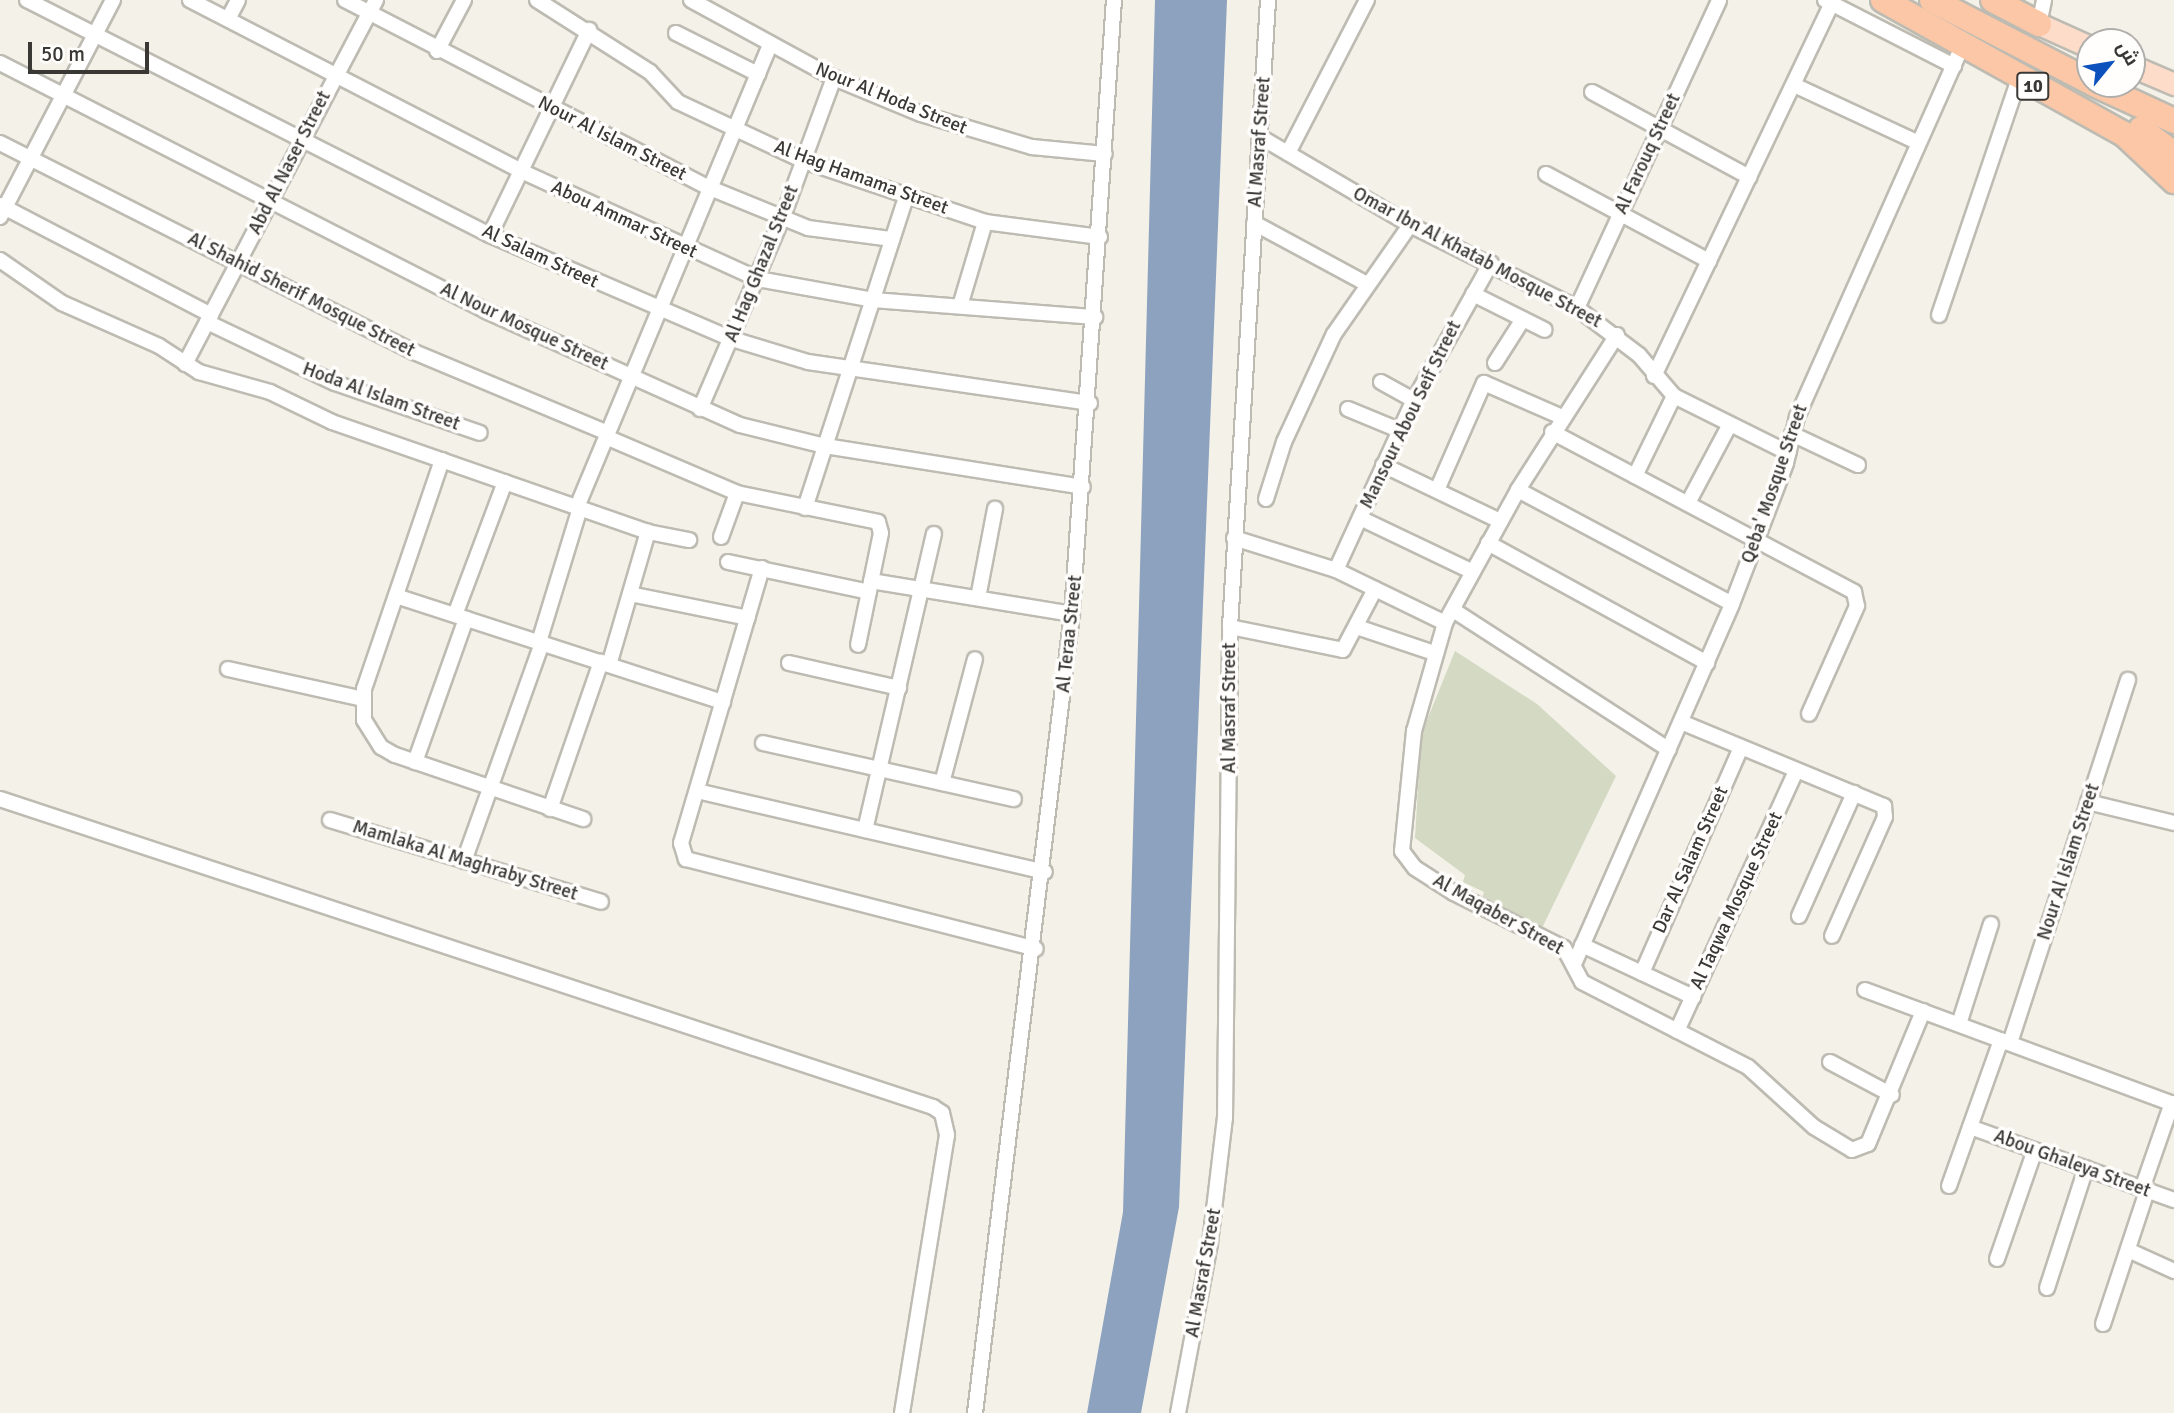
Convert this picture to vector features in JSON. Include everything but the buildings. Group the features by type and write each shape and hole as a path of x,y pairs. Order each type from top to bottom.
{"highway":[{"name":"10","path":"1883,0 1958,57 2019,79 2147,151 2174,181"},
{"path":"1932,0 2076,75"},
{"path":"1993,0 2039,24"},
{"path":"2055,65 2089,97 2174,154"},
{"path":"2124,98 2174,121"}],"main road":[{"path":"2039,24 2076,41"},
{"path":"2146,72 2174,84"},
{"name":"10","path":"2147,151 2174,154"}],"street":[{"name":"Al Salam Street","path":"27,0 300,143 491,235 732,339 775,355 850,369 1090,403"},
{"path":"113,0 2,210 209,319"},
{"name":"Abou Ammar Street","path":"190,0 521,171 685,249 758,279 873,300 1095,317"},
{"path":"228,19 238,0"},
{"name":"Nour Al Islam Street","path":"345,0 372,7 437,51 710,188 782,219 836,234 892,239"},
{"path":"437,51 464,0"},
{"name":"Al Hag Hamama Street","path":"537,0 589,30 650,72 678,102 804,161 985,222 1100,237"},
{"name":"Nour Al Hoda Street","path":"691,0 770,46 834,78 975,133 1032,147 1105,154"},
{"name":"Al Teraa Street","path":"975,1413 1045,872 1072,614 1090,403 1114,0"},
{"name":"Al Masraf Street","path":"1178,1413 1210,1243 1225,1118 1230,626 1254,223 1262,138 1268,0"},
{"path":"1288,153 1367,0"},
{"name":"Al Farouq Street","path":"1577,308 1719,0"},
{"path":"2039,24 2044,0"},
{"path":"1654,376 1794,85 1828,2 1958,57"},
{"name":"Abd Al Naser Street","path":"185,364 372,7"},
{"path":"491,235 589,30"},
{"path":"676,33 758,74"},
{"path":"464,861 540,643 579,508 770,46"},
{"name":"Qeba' Mosque Street","path":"1575,962 1732,604 1789,453 1792,434 1917,142 1958,57"},
{"name":"Al Nour Mosque Street","path":"0,63 486,312 700,409 751,429 825,446 1083,487"},
{"name":"Al Hag Ghazal Street","path":"700,409 758,279 834,78"},
{"path":"1938,315 2019,79"},
{"path":"1794,85 1917,142"},
{"path":"1592,92 1749,177"},
{"name":"Omar Ibn Al Khatab Mosque Street","path":"1262,138 1410,225 1577,308 1617,335 1674,396 1789,453"},
{"name":"Al Shahid Sherif Mosque Street","path":"0,143 461,374 737,493 881,525 870,587"},
{"path":"1546,174 1709,261"},
{"path":"805,508 906,197"},
{"path":"960,306 985,222"},
{"path":"1254,223 1365,283"},
{"path":"1266,499 1306,387 1365,283 1410,225"},
{"path":"0,260 62,303 159,346 185,364 579,508 648,532 689,540"},
{"name":"Mansour Abou Seif Street","path":"1336,570 1414,400 1490,263"},
{"path":"1473,294 1545,330"},
{"name":"Hoda Al Islam Street","path":"209,319 335,383 480,433"},
{"path":"1495,363 1522,319"},
{"name":"Al Maqaber Street","path":"1617,335 1552,432 1445,623 1434,653 1414,730 1402,851 1415,868 1564,948 1575,962 1582,982 1757,1073 1814,1127 1852,1150 1868,1144 1892,1095"},
{"path":"1381,382 1414,400"},
{"path":"1437,490 1484,383 1562,417"},
{"path":"1635,476 1674,396"},
{"path":"1348,410 1399,430"},
{"path":"1688,503 1730,424"},
{"path":"1552,432 1857,596 1809,714"},
{"path":"1792,434 1858,465"},
{"path":"442,460 363,699 371,735 388,751 415,762 583,819"},
{"path":"1384,465 1500,521"},
{"path":"415,762 505,482"},
{"path":"1518,490 1732,604"},
{"path":"721,537 737,493"},
{"path":"978,598 995,509"},
{"path":"1360,518 1473,572"},
{"path":"550,809 630,594 648,532"},
{"path":"865,830 934,534"},
{"path":"1234,537 1336,570 1445,623"},
{"path":"1488,542 1707,663"},
{"path":"727,562 870,587 923,589 1072,614"},
{"path":"762,569 681,851 692,864 1035,948"},
{"path":"858,645 870,587"},
{"path":"1230,626 1343,650 1375,589"},
{"path":"630,594 748,618"},
{"path":"396,596 723,702"},
{"path":"1453,610 1669,750"},
{"path":"1357,627 1434,653"},
{"path":"942,783 975,659"},
{"path":"789,663 899,688"},
{"path":"228,669 363,699"},
{"name":"Nour Al Islam Street","path":"1949,1186 2006,1041 2128,680"},
{"path":"1681,722 1796,771 1880,802 1886,812 1832,936"},
{"path":"763,743 1014,799"},
{"name":"Dar Al Salam Street","path":"1642,973 1741,748"},
{"name":"Al Taqwa Mosque Street","path":"1677,1031 1796,771"},
{"path":"697,792 1045,872"},
{"path":"1799,916 1854,793"},
{"path":"0,799 933,1107 947,1124 947,1135 902,1413"},
{"path":"2088,802 2174,823"},
{"name":"Mamlaka Al Maghraby Street","path":"330,820 601,902"},
{"path":"1959,1024 1992,924"},
{"path":"1583,945 1693,997"},
{"path":"1866,990 2173,1103 2103,1324"},
{"path":"1830,1062 1892,1095 1923,1011"},
{"name":"Abou Ghaleya Street","path":"1970,1127 2174,1200"},
{"path":"1997,1259 2035,1150"},
{"path":"2047,1288 2086,1168"},
{"path":"2128,1250 2174,1271"}],"green space":[{"path":"1455,651 1537,704 1616,776 1540,932 1481,902 1484,892 1463,882 1465,875 1415,838 1421,735"}],"water":[{"path":"1155,0 1227,0 1179,1207 1141,1413 1087,1413 1123,1212"}]}
